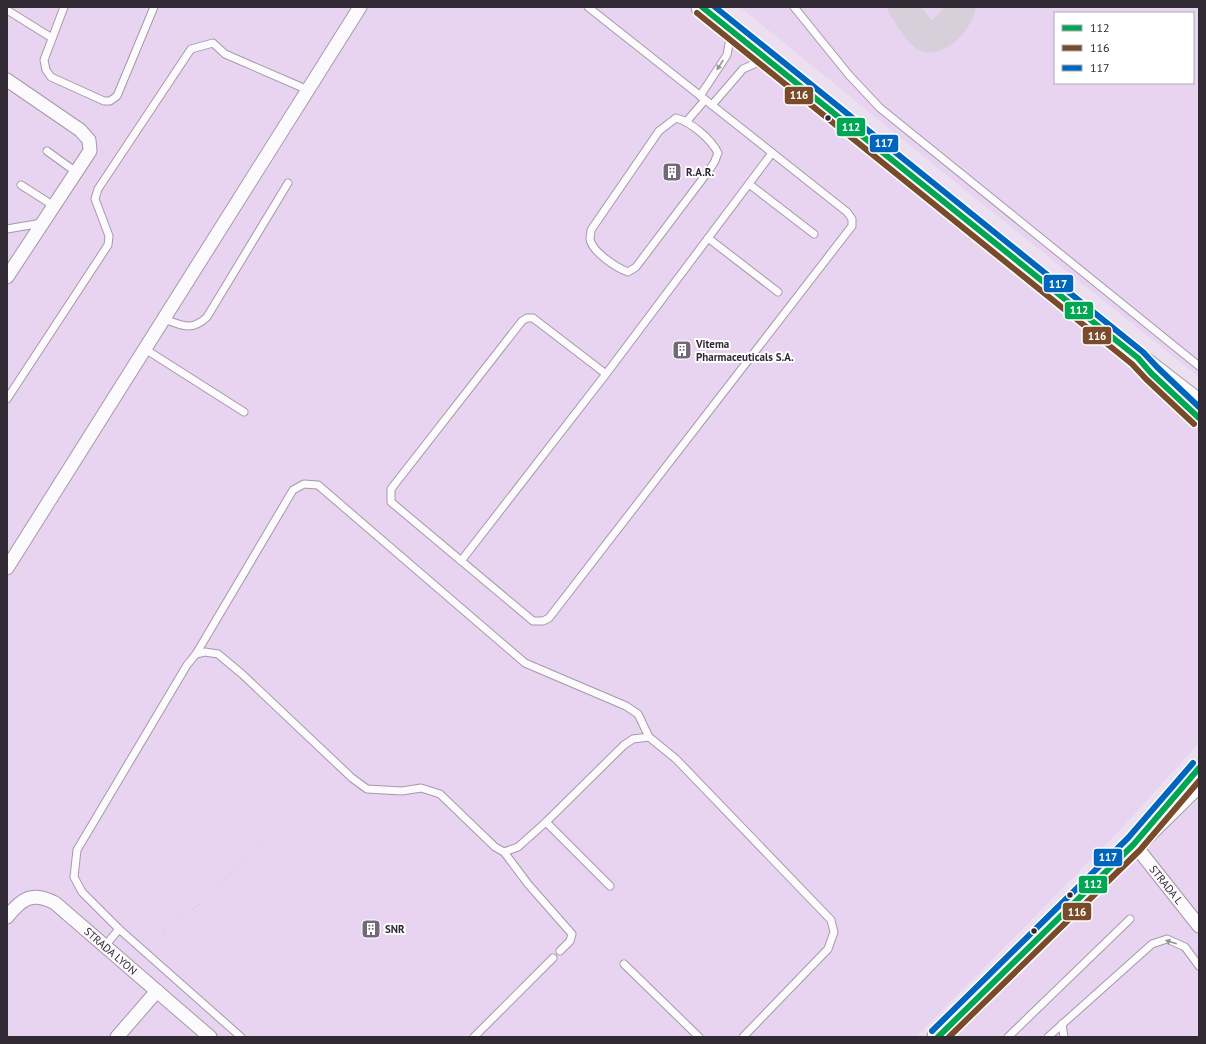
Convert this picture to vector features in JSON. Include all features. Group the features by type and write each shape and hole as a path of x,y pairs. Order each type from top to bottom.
{"main road":[{"path":"702,7 1138,358 1199,405"},
{"path":"1138,358 1151,373 1199,418"},
{"path":"1152,825 1199,768"},
{"path":"943,1035 1152,825 1199,781"},
{"path":"1152,825 1199,788"}],"street":[{"path":"7,568 360,7"},
{"path":"7,80 80,130 89,140 90,151 7,277"},
{"name":"STRADA L","path":"1134,844 1199,926"},
{"name":"STRADA LYON","path":"7,917 15,907 32,896 43,896 55,903 210,1037"},
{"path":"116,1037 157,991"}],"lane":[{"path":"64,7 44,60 46,70 51,77 104,101 110,101 116,96 154,7"},
{"path":"588,7 847,212 852,220 852,226 549,618 543,621 533,621 392,502 391,488 522,321 527,318 533,318 606,374"},
{"path":"794,7 849,75 880,108 1199,366"},
{"path":"7,10 52,38"},
{"path":"686,122 727,55 731,31"},
{"path":"7,399 108,245 110,236 95,199 98,189 190,49 213,43 225,54 308,90"},
{"path":"712,105 743,69 766,59"},
{"path":"676,118 686,122 714,145 718,153 714,163 636,267 628,272 620,268 595,248 590,240 591,230 659,131 676,118"},
{"path":"47,151 76,172"},
{"path":"461,560 606,374 772,153"},
{"path":"164,319 188,327 198,324 207,317 288,183"},
{"path":"22,184 54,206"},
{"path":"749,184 814,234"},
{"path":"7,229 42,223"},
{"path":"708,238 778,292"},
{"path":"145,349 244,412"},
{"path":"241,1037 119,929 82,892 74,877 77,850 187,665 196,654 293,490 304,484 318,484 526,663 626,706 638,714 649,737 676,759 831,920 834,932 828,949 743,1037"},
{"path":"196,654 206,652 218,654 242,674 341,767 367,789 402,791 421,788 440,794 495,847 504,852 528,884 572,934 570,941 560,951"},
{"path":"504,852 518,847 546,822 624,745 633,739 649,737"},
{"path":"546,822 610,886"},
{"path":"1008,1037 1130,919"},
{"path":"105,946 119,929"},
{"path":"1048,1037 1152,944 1167,939 1185,947 1199,966"},
{"path":"474,1037 553,958"},
{"path":"624,964 699,1037"},
{"path":"1062,1024 1064,1037"}],"path":[{"path":"149,955 168,925 201,904 341,767"}],"shaded area":[{"path":"7,7 689,7 1151,373 1199,418 1199,743 1119,831 916,1037 7,1037"},
{"path":"740,7 1199,7 1199,377 971,195"},
{"path":"1199,800 1199,1037 951,1037 1108,876"}],"taxiway":[{"path":"903,7 921,32 929,37 935,36 946,29 955,18 960,7"}],"transit line":[{"name":"112","path":"702,7 1138,358 1151,373 1199,418"},
{"name":"117","path":"715,7 1143,352 1199,407"},
{"name":"116","path":"697,13 1132,364 1194,424"},
{"name":"117","path":"932,1031 1128,838 1193,763"},
{"name":"112","path":"938,1037 1134,844 1199,768"},
{"name":"116","path":"949,1037 1140,850 1199,781"}],"place":[{"name":"R.A.R.","path":"672,172"},
{"name":"Vitema Pharmaceuticals S.A.","path":"682,350"},
{"name":"SNR","path":"371,929"}]}
